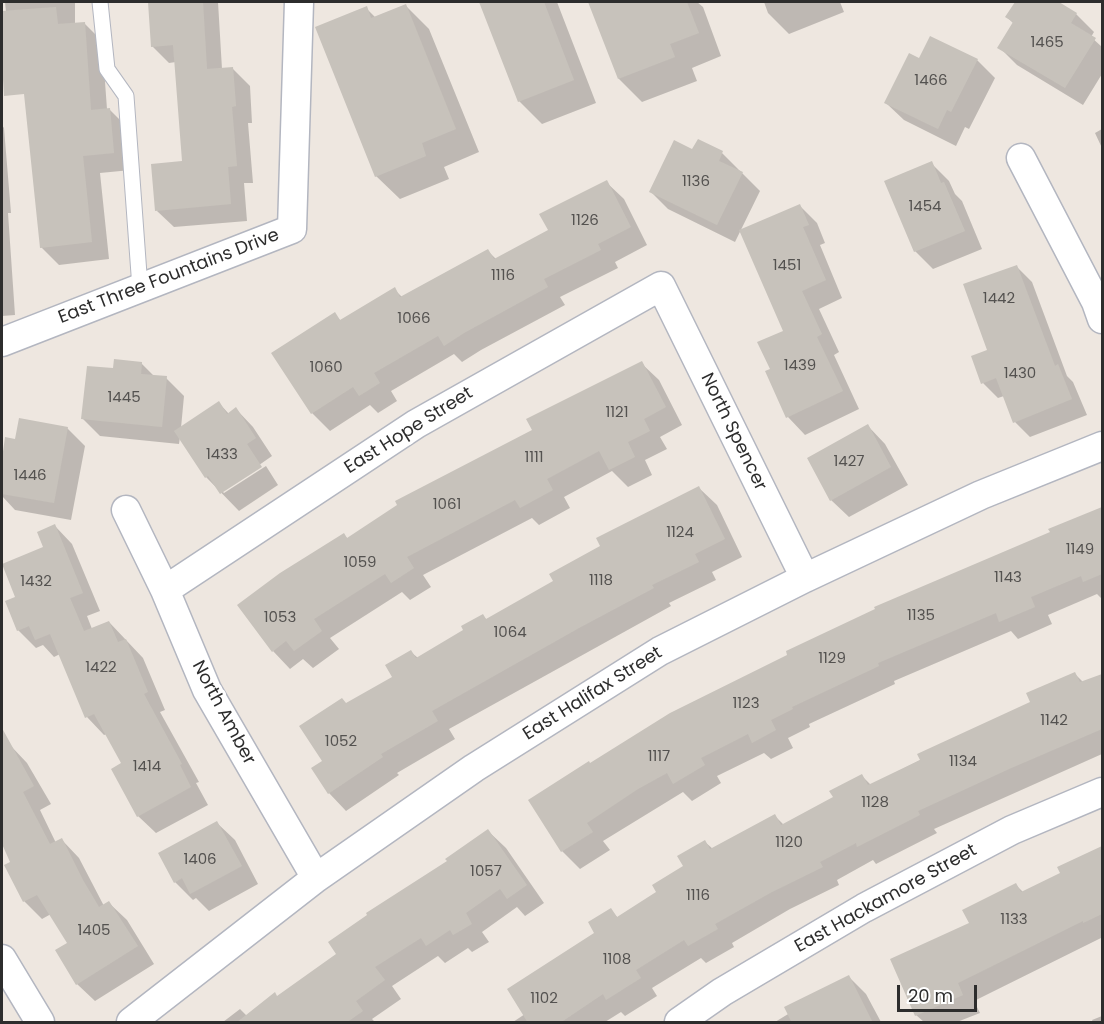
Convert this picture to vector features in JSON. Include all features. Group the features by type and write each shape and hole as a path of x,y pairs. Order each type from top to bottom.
{"street":[{"name":"East Three Fountains Drive","path":"2,342 292,229 299,2"},
{"path":"1021,158 1096,302 1102,319"},
{"name":"North Spencer","path":"661,286 806,578"},
{"name":"East Hope Street","path":"165,590 416,424 661,286"},
{"name":"East Halifax Street","path":"131,1023 316,878 474,768 660,651 806,578 981,495 1102,446"},
{"name":"North Amber","path":"126,510 165,590 207,690 316,878"},
{"name":"East Hackamore Street","path":"679,1023 722,992 864,908 1012,830 1102,792"},
{"path":"2,959 40,1023"}],"lane":[{"path":"100,2 107,69 126,96 140,288"}],"building":[{"path":"148,2 203,2 207,69 233,67 236,106 232,107 237,166 228,167 231,204 155,211 151,164 182,161 173,45 151,47"},
{"path":"479,2 544,2 574,80 518,102"},
{"path":"588,2 687,2 699,33 670,44 675,57 618,79"},
{"path":"1015,2 1059,2 1077,13 1071,23 1096,38 1065,88 997,48 1013,22 1005,17"},
{"path":"406,4 456,129 422,143 426,156 375,177 315,27 367,6 371,18"},
{"path":"56,7 58,24 85,22 91,110 110,108 114,153 83,156 92,242 40,248 24,94 4,96 2,11"},
{"path":"930,36 978,59 951,112 947,110 938,129 884,103 909,53 919,58"},
{"path":"698,139 723,151 719,161 743,172 717,225 649,192 674,140 692,149"},
{"path":"932,161 941,183 944,182 965,231 914,252 884,181"},
{"path":"607,180 631,227 598,244 601,250 544,279 548,287 444,346 438,336 374,373 380,383 359,396 353,387 311,414 271,353 335,312 340,320 395,287 400,297 488,249 494,259 548,230 539,214"},
{"path":"800,204 809,225 803,227 826,280 802,291 822,334 817,337 843,391 786,418 765,371 770,369 757,342 783,331 739,230"},
{"path":"1017,265 1055,366 1058,364 1072,399 1013,423 996,378 981,384 971,356 987,350 963,284"},
{"path":"114,359 142,362 141,374 167,376 162,427 81,419 87,366 113,368"},
{"path":"642,361 666,407 644,419 650,431 628,442 635,457 609,470 599,451 547,479 553,490 520,508 515,500 407,557 414,568 391,583 385,574 314,619 322,631 294,651 286,641 272,652 237,605 280,573 344,533 347,538 397,505 395,501 532,430 526,419"},
{"path":"219,401 227,414 236,407 256,438 247,444 262,467 220,494 208,476 205,478 174,431"},
{"path":"19,418 68,427 54,503 2,494 2,459 5,437 15,439"},
{"path":"868,424 891,467 830,501 807,458"},
{"path":"699,486 725,539 695,554 699,562 652,585 654,588 432,711 438,721 381,754 383,757 328,794 311,768 322,761 299,726 342,698 346,703 392,677 385,665 411,650 416,658 463,630 461,626 483,614 486,619 553,581 549,574 600,546 596,538"},
{"path":"1102,507 1102,574 1083,582 1081,576 1031,597 1035,607 999,622 996,613 878,663 879,666 792,707 793,709 771,720 776,730 752,743 748,734 701,758 705,765 673,784 667,773 638,789 587,823 593,832 561,852 528,800 670,713 787,655 786,651 875,609 874,607 1050,532 1048,529"},
{"path":"55,524 83,593 70,598 84,631 109,621 118,642 126,639 148,692 144,694 182,764 180,765 191,787 137,817 111,769 121,763 94,714 85,718 50,634 35,640 29,626 17,631 5,601 15,597 2,564 43,547 37,532"},
{"path":"1075,672 1080,682 1102,674 1102,729 918,811 920,815 857,847 856,843 820,862 823,867 715,924 718,929 688,946 684,940 636,970 641,978 606,1000 603,994 560,1023 528,1023 507,989 594,933 588,922 611,908 617,917 656,892 652,885 683,866 677,856 705,840 710,849 775,814 781,825 833,797 829,791 862,774 868,785 920,760 917,754 1030,702 1026,693"},
{"path":"2,728 34,786 23,792 50,844 62,838 99,907 109,901 138,946 76,985 55,950 67,943 37,895 23,902 4,865 10,862 2,844"},
{"path":"217,821 242,866 190,894 182,878 174,883 158,853"},
{"path":"488,829 527,885 507,899 500,889 466,913 472,924 453,935 450,930 426,946 421,938 375,967 385,980 356,1001 363,1011 346,1023 236,1023 275,992 277,996 336,954 328,942 367,915 366,913 447,861 445,859"},
{"path":"1102,846 1102,914 1083,923 1083,921 958,983 963,995 915,1016 890,959 969,923 962,910 1016,883 1021,892 1060,873 1057,867"},
{"path":"849,975 873,1023 792,1023 784,1007"}]}
